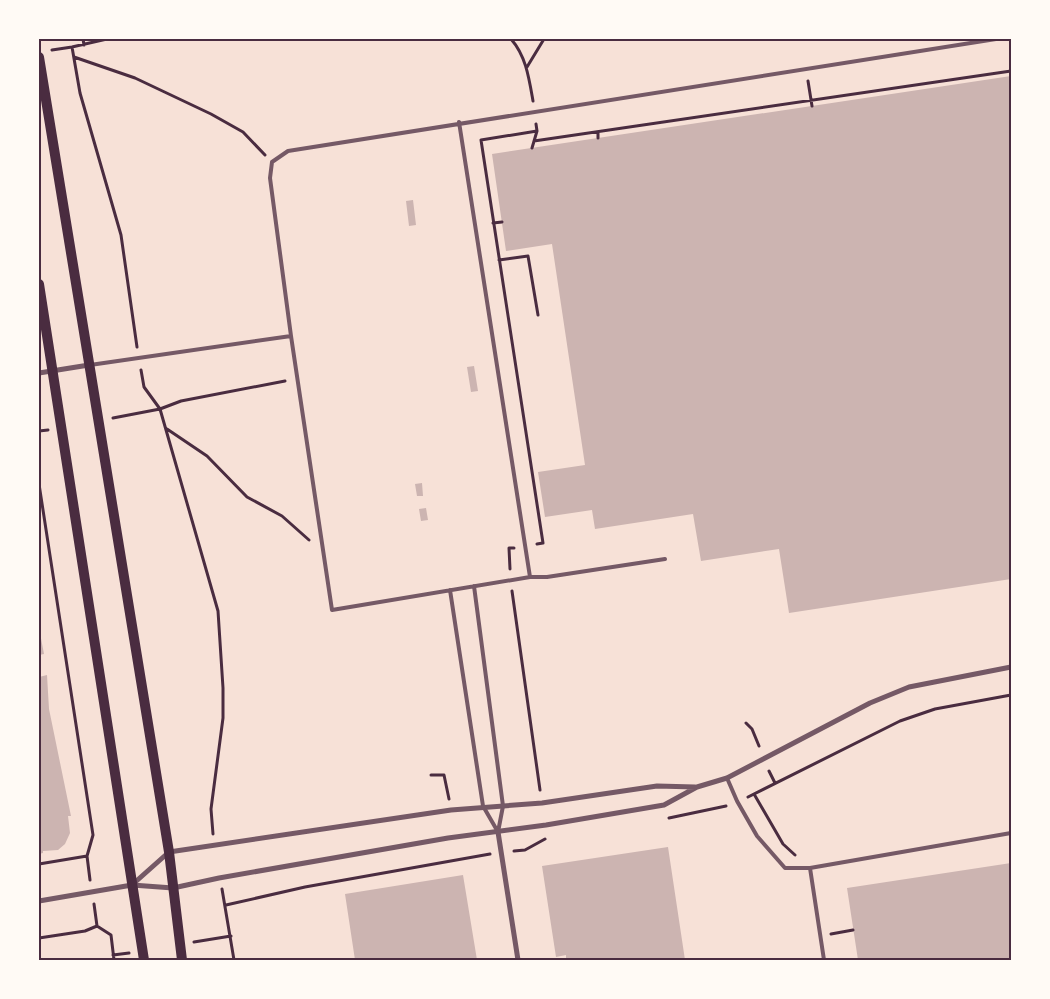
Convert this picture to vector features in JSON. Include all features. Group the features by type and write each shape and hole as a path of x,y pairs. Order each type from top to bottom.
{"main road":[{"path":"43,54 89,365 169,852 182,960"},
{"path":"39,284 144,960"}],"street":[{"path":"39,373 89,365"},
{"path":"39,901 132,885 173,888 219,878 448,838 498,832 664,805 697,787 727,778 870,703 909,687 1011,667"},
{"path":"132,885 169,852 483,806 542,803 657,786 697,787"},
{"path":"498,832 518,960"}],"lane":[{"path":"665,559 547,577 530,577 332,610 291,336 270,178 272,162 288,150 996,39"},
{"path":"459,122 530,577"},
{"path":"89,365 291,336"},
{"path":"474,586 503,806 498,832"},
{"path":"450,590 483,806 498,832"},
{"path":"727,778 737,802 756,836 785,868 810,868 1011,833"},
{"path":"810,868 824,960"}],"path":[{"path":"84,39 84,44"},
{"path":"43,54 106,39"},
{"path":"511,39 517,46 527,68 537,131 532,148"},
{"path":"527,68 544,39"},
{"path":"72,47 80,93 121,234 144,387 160,409 218,611 223,718 211,809 214,846"},
{"path":"74,57 135,78 211,114 243,132 272,162"},
{"path":"806,68 812,104"},
{"path":"534,141 812,104 1011,71"},
{"path":"598,132 598,138"},
{"path":"500,260 528,256 538,315"},
{"path":"98,421 160,409 181,401 297,379"},
{"path":"39,432 62,428"},
{"path":"166,429 207,456 247,497 282,516 323,551"},
{"path":"39,484 93,835 87,856 97,926 111,936 114,960"},
{"path":"754,794 783,844 810,868"},
{"path":"39,864 87,856"},
{"path":"219,878 226,905 234,960"},
{"path":"39,938 97,926"},
{"path":"820,935 853,930"}],"building":[{"path":"1011,76 1011,579 789,613 779,549 701,561 693,514 595,529 592,510 545,517 538,472 585,465 552,244 506,251 492,154"},
{"path":"413,200 416,225 409,226 406,201"},
{"path":"474,366 478,391 471,392 467,367"},
{"path":"422,483 423,496 417,496 415,484"},
{"path":"426,508 428,520 421,521 419,509"},
{"path":"39,628 44,654 39,655"},
{"path":"47,675 49,709 71,816 68,816 70,833 65,844 58,850 43,851 43,853 39,854 39,677"},
{"path":"668,847 685,960 566,960 566,955 556,957 542,866"},
{"path":"1011,863 1011,960 858,960 847,888"},
{"path":"463,875 477,960 355,960 345,894"}]}
